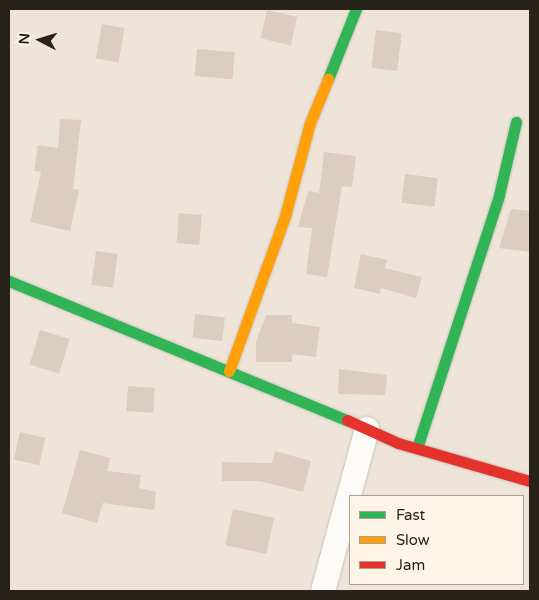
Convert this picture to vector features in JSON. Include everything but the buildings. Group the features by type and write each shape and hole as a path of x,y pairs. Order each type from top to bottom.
{"street":[{"path":"229,371 285,216 310,124 356,9"},
{"path":"417,448 500,195 516,122"},
{"path":"9,281 367,429 417,448 530,482"},
{"path":"349,495 367,429"},
{"path":"323,591 349,495"}],"traffic: fast":[{"path":"328,79 356,9"},
{"path":"417,448 499,195 516,122"},
{"path":"9,281 347,420"}],"traffic: slow":[{"path":"229,371 285,216 310,123 328,79"}],"traffic: jam":[{"path":"347,420 398,443 530,481"}]}
